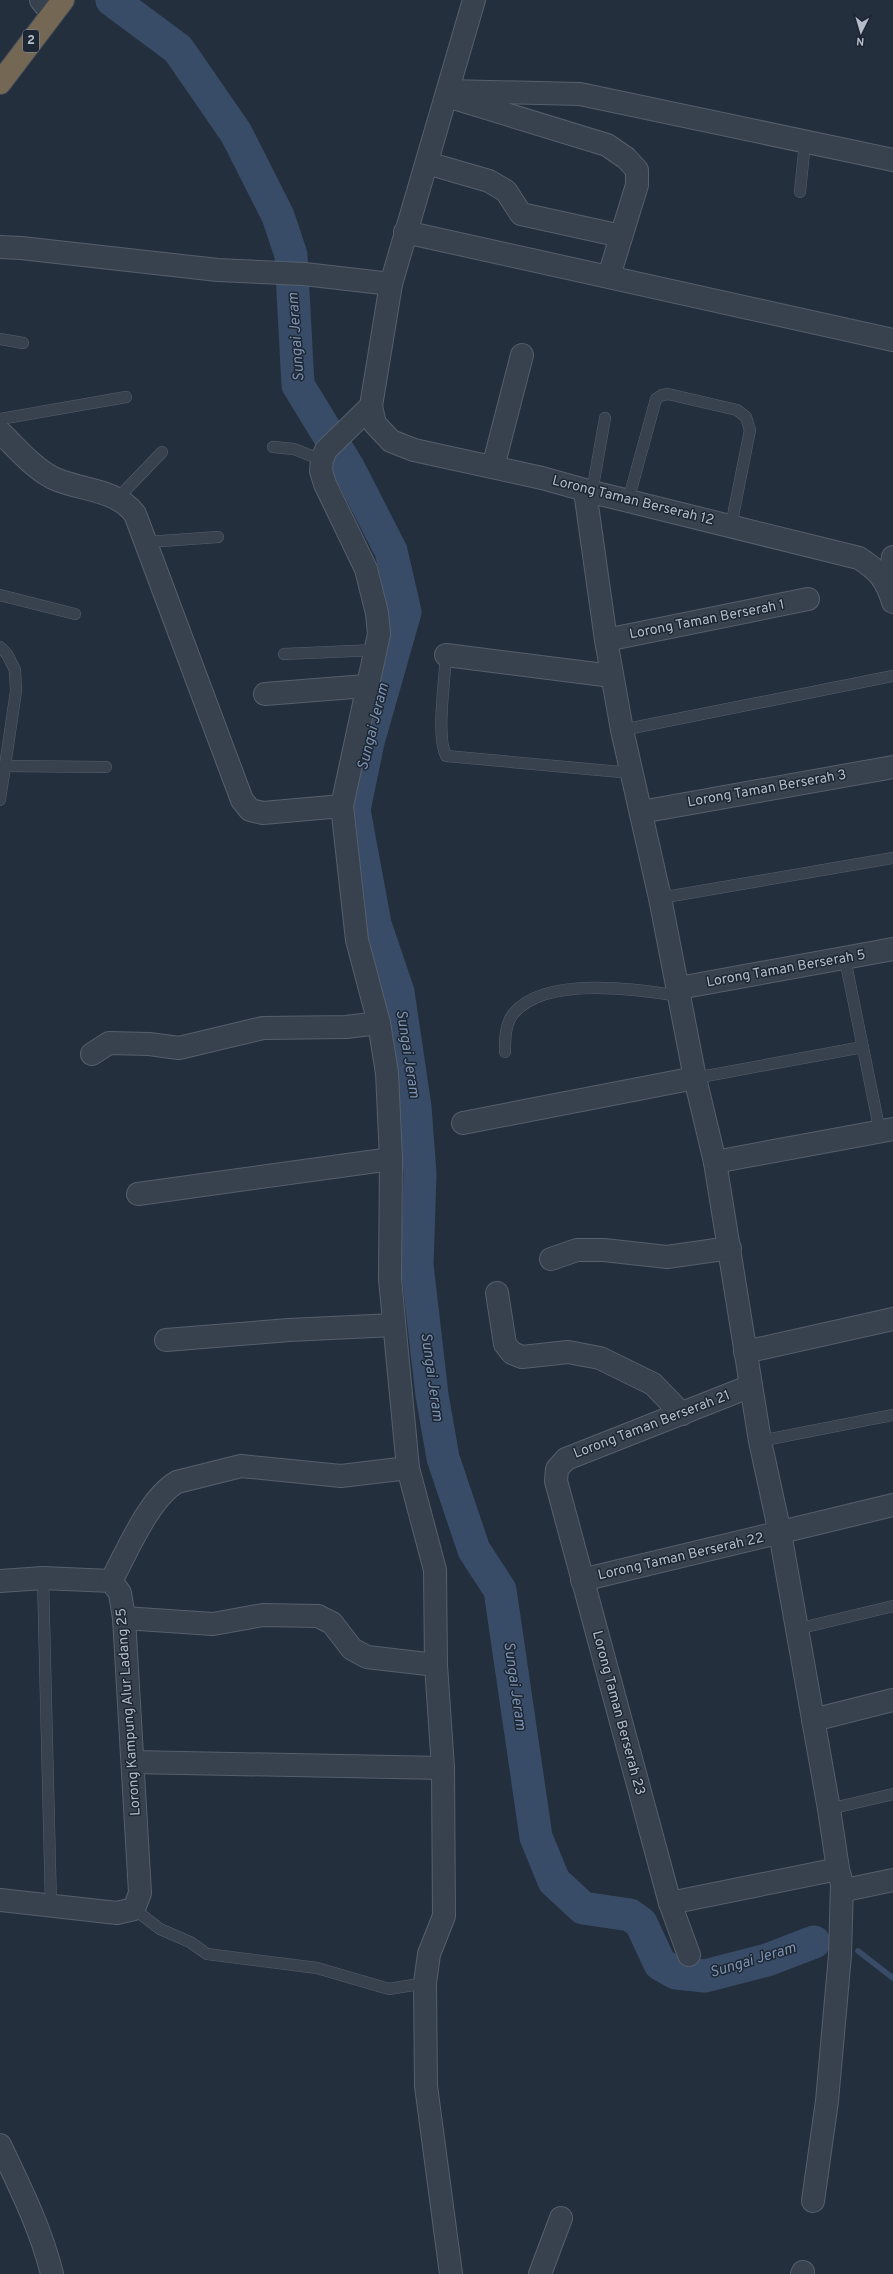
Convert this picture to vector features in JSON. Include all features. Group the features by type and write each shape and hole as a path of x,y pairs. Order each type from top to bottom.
{"highway":[{"name":"2","path":"0,83 52,5"}],"street":[{"path":"451,2274 426,2086 425,1983 429,1954 444,1916 443,1768 436,1665 435,1570 408,1468 390,1279 391,1159 387,1073 379,1023 357,940 342,806 366,686 379,634 377,613 366,569 325,484 322,471 330,449 371,406 391,284 448,94 474,0"},
{"path":"448,94 580,94 893,160"},
{"path":"448,94 607,145 626,158 637,170 637,184 609,276"},
{"path":"427,163 489,181 506,191 521,214 621,236"},
{"path":"406,232 893,340"},
{"path":"0,248 28,248 218,270 304,274 391,284"},
{"path":"494,467 522,355"},
{"name":"Lorong Taman Berserah 12","path":"371,406 375,424 391,441 414,450 542,478 628,501 859,558 875,569 891,593"},
{"path":"0,432 38,470 55,478 118,498 135,514 147,542 242,800 250,810 263,813 342,806"},
{"path":"589,491 606,640 612,676 622,730 680,992 695,1078 715,1162 760,1441 780,1533 830,1809 840,1876 840,1948 827,2101 813,2201"},
{"path":"891,593 893,557"},
{"name":"Lorong Taman Berserah 1","path":"606,640 808,600"},
{"path":"446,655 612,676"},
{"path":"265,694 366,686"},
{"name":"Lorong Taman Berserah 3","path":"641,812 893,766"},
{"name":"Lorong Taman Berserah 5","path":"680,992 893,949"},
{"path":"92,1054 109,1043 185,1048 263,1028 346,1027 379,1023"},
{"path":"463,1124 695,1078"},
{"path":"715,1162 887,1130"},
{"path":"138,1194 391,1159"},
{"path":"551,1259 577,1250 604,1250 667,1257 730,1248"},
{"path":"497,1293 505,1344 512,1354 522,1358 568,1352 600,1358 653,1384 682,1414"},
{"path":"745,1352 893,1320"},
{"path":"166,1340 289,1330 394,1325"},
{"name":"Lorong Taman Berserah 21","path":"557,1469 566,1459 751,1386"},
{"path":"0,1581 43,1578 111,1581 154,1502 168,1487 177,1482 241,1466 342,1476 408,1468"},
{"name":"Lorong Taman Berserah 23","path":"557,1469 556,1481 582,1580 670,1903 689,1955"},
{"name":"Lorong Taman Berserah 22","path":"582,1580 893,1505"},
{"name":"Lorong Kampung Alur Ladang 25","path":"111,1581 120,1594 124,1618 140,1893 134,1909"},
{"path":"124,1618 213,1624 263,1615 318,1616 332,1623 352,1649 367,1658 436,1665"},
{"path":"813,1720 893,1700"},
{"path":"133,1762 247,1762 443,1768"},
{"path":"670,1903 840,1876"},
{"path":"840,1876 850,1889 859,1889 893,1880"},
{"path":"0,1900 117,1913 134,1909"},
{"path":"0,2145 28,2203 47,2253 52,2274"},
{"path":"540,2274 561,2218"}],"lane":[{"path":"800,192 805,142"},
{"path":"0,339 23,344"},
{"path":"628,501 656,399 662,395 668,394 737,410 746,417 750,430 731,526"},
{"path":"0,419 126,397"},
{"path":"589,491 605,418"},
{"path":"273,447 294,449 330,449"},
{"path":"118,498 162,452"},
{"path":"147,542 218,537"},
{"path":"0,595 75,614"},
{"path":"0,647 7,654 15,670 16,691 0,800"},
{"path":"284,654 376,650"},
{"path":"446,655 442,747 446,756 632,773"},
{"path":"622,730 893,676"},
{"path":"5,766 106,768"},
{"path":"660,898 893,858"},
{"path":"845,959 863,1047 887,1130"},
{"path":"505,1052 505,1035 509,1022 514,1014 536,998 582,988 604,987 680,992"},
{"path":"695,1078 863,1047"},
{"path":"760,1441 893,1415"},
{"path":"43,1578 51,1906"},
{"path":"797,1630 893,1606"},
{"path":"830,1809 893,1794"},
{"path":"134,1909 160,1930 190,1942 207,1954 317,1968 389,1989 425,1983"}],"waterway":[{"name":"Sungai Jeram","path":"112,0 178,49 236,133 278,216 291,255 298,385 348,467 391,551 405,612 368,742 354,810 375,924 398,992 415,1107 420,1174 417,1265 432,1395 443,1458 474,1550 500,1590 536,1837 554,1881 583,1908 630,1915 641,1923 660,1964 676,1973 705,1976 767,1960 814,1942"},
{"name":"Sungai Jeram","path":"858,1951 893,1978"}]}
